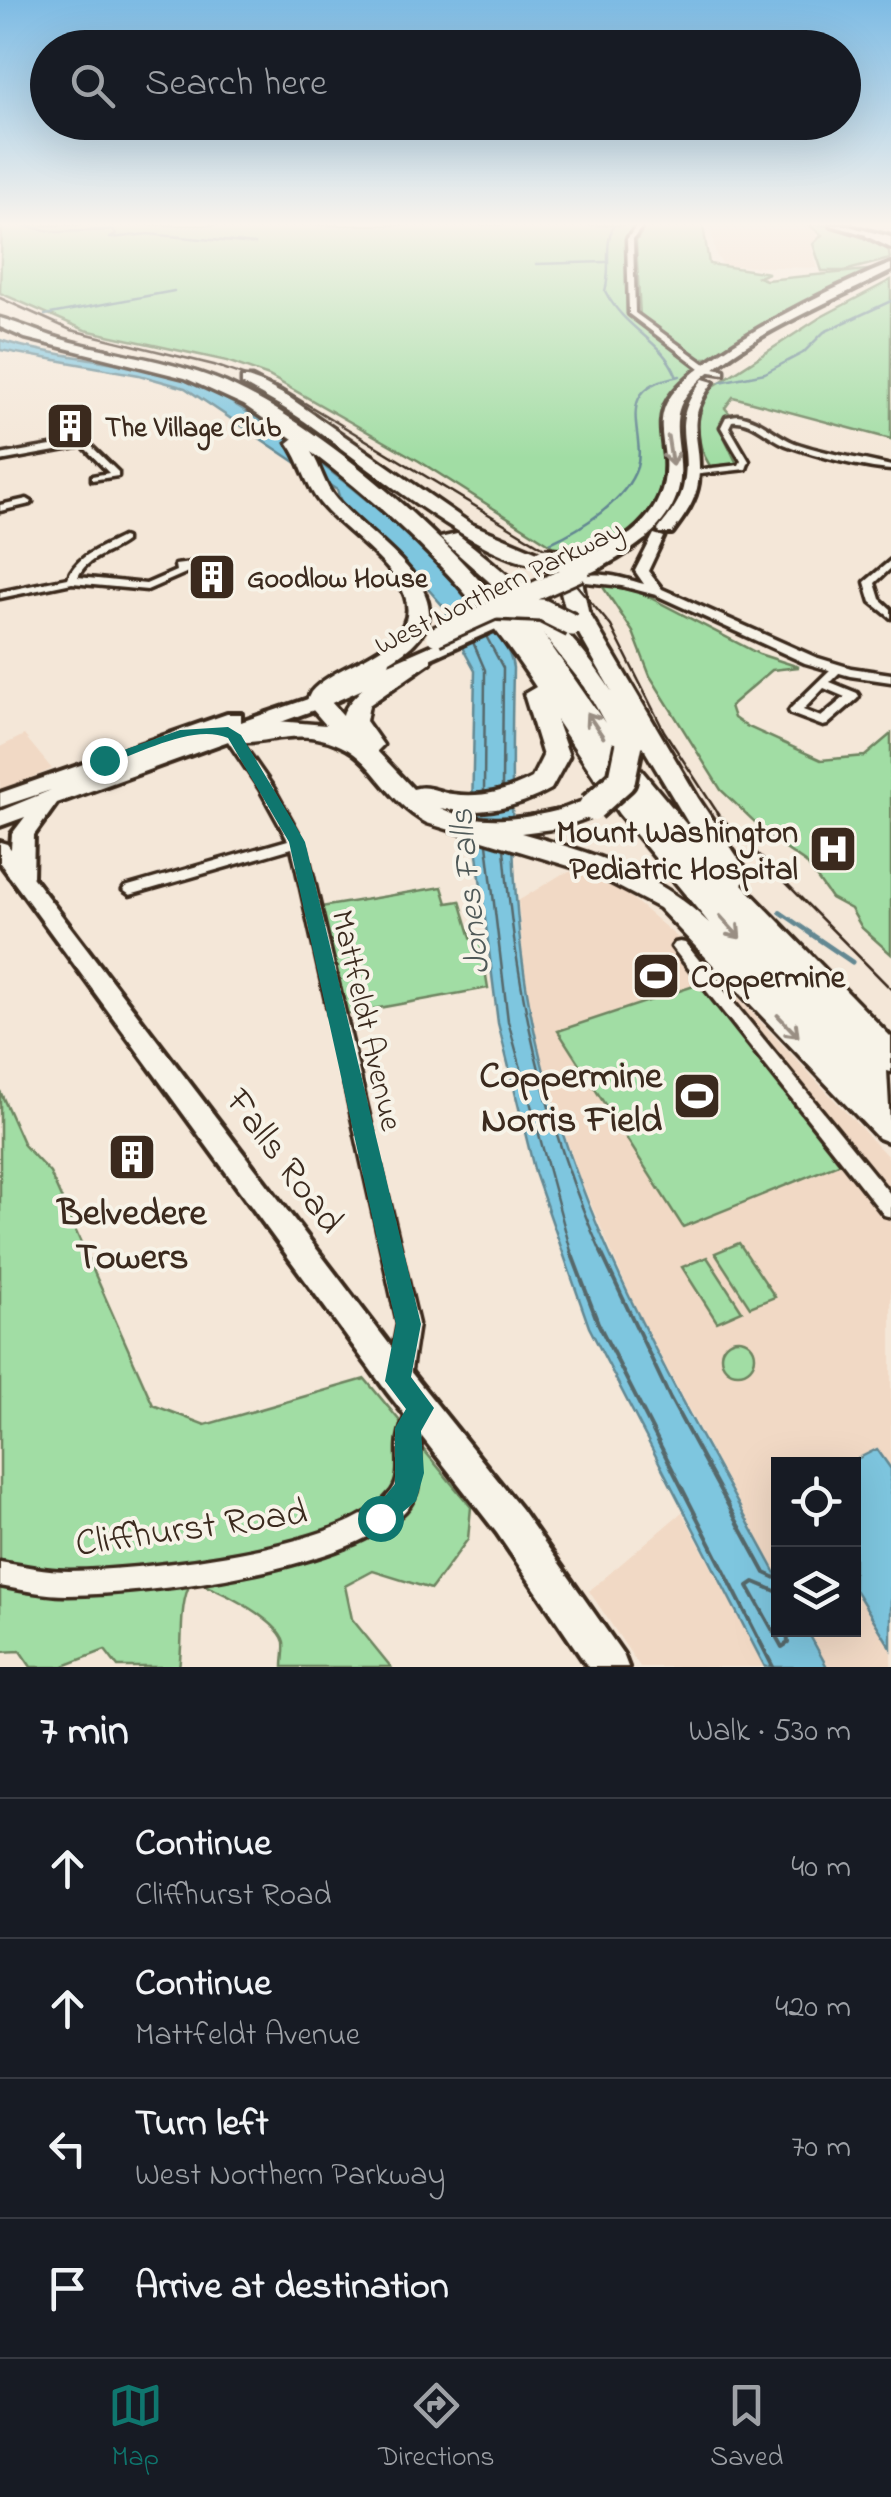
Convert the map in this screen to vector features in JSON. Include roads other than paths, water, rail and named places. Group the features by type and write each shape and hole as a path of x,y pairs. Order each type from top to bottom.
{"highway":[{"path":"0,313 48,335 193,369 254,393 441,532 524,602 575,660 606,706 629,746 628,767 610,795 560,819 501,826 450,815 410,787 365,741 354,721 362,697 434,647"},
{"path":"0,322 50,344 199,378 263,410 425,536 476,589 524,654 584,748 650,836 782,984 891,1097"},
{"path":"99,349 177,362 251,383 288,404 477,537 544,559 574,560 607,554 648,538"},
{"path":"263,410 304,451 318,488 333,507 400,566 414,584 419,611 412,632 401,644 324,692"},
{"path":"441,532 510,602 627,772 674,830 891,1056"},
{"path":"580,578 572,600 578,624 613,672 733,873 891,1056"},
{"path":"498,608 553,613 578,624"},
{"path":"450,815 530,791 550,775 556,756 524,654"},
{"path":"324,692 380,663"},
{"path":"324,692 355,746 401,796 630,878 674,905 891,1128"},
{"path":"233,735 307,728 355,746"}],"main road":[{"name":"West Northern Parkway","path":"648,538 673,488 670,411 682,389 831,303"},
{"name":"West Northern Parkway","path":"0,819 59,793 233,735 324,692 525,608 648,538 684,506 694,473 688,412 714,370"},
{"name":"West Northern Parkway","path":"380,663 434,647 498,608 580,578"},
{"name":"West Northern Parkway","path":"0,800 185,734 324,692"},
{"path":"21,876 22,834 30,820 59,793"},
{"name":"Falls Road","path":"0,849 398,1381 563,1594 610,1667"}],"street":[{"path":"632,303 632,314 714,370"},
{"path":"694,473 743,467 745,461 724,427 728,419 737,417 754,420 787,442 888,468"},
{"path":"0,458 78,442 88,444 115,474 95,478"},
{"path":"0,508 27,502"},
{"path":"648,538 642,570 662,595"},
{"path":"72,580 74,569 84,559 122,540"},
{"path":"891,564 873,575 870,590 891,616"},
{"path":"0,595 72,580 147,587 181,571"},
{"path":"580,578 628,582 779,650 836,670 891,678"},
{"path":"826,685 836,670"},
{"path":"185,734 216,730 233,735"},
{"name":"Mattfeldt Avenue","path":"233,735 297,842 408,1324 398,1381"},
{"path":"130,890 297,842"},
{"path":"680,947 891,1208"},
{"name":"Cliffhurst Road","path":"0,1574 68,1583 243,1563 353,1535 395,1506 406,1492 411,1473 408,1428 422,1408"}],"water":[{"name":"Jones Falls","path":"0,340 122,364 194,383 227,400 272,428 376,508 469,596 500,636 513,668 512,822 524,975 545,1075 565,1141 589,1206 647,1333 771,1564 771,1637 811,1637 827,1667 765,1667 589,1327 535,1173 498,1023 472,814 475,671 445,616 449,613 401,558 342,505 337,490 185,388 139,375 0,350"},
{"path":"877,1449 891,1469 891,1648 861,1599 861,1457"}],"waterway":[{"path":"45,315 111,303"},
{"path":"612,303 662,353 676,375"},
{"path":"720,382 765,373 803,353 824,332 887,303"},
{"path":"550,543 588,522 623,491 637,467 638,401 645,390 658,382 680,376"},
{"path":"780,912 812,934"},
{"path":"808,932 852,962"}],"tram line":[{"path":"11,303 71,330 214,365 280,388 546,549 611,626 664,731 719,815 891,989"}],"place":[{"name":"The Village Club","path":"70,426"},
{"name":"Goodlow House","path":"212,577"},
{"name":"Mount Washington Pediatric Hospital","path":"833,849"},
{"name":"Coppermine","path":"656,976"},
{"name":"Coppermine Norris Field","path":"697,1096"},
{"name":"Belvedere Towers","path":"132,1157"}]}
